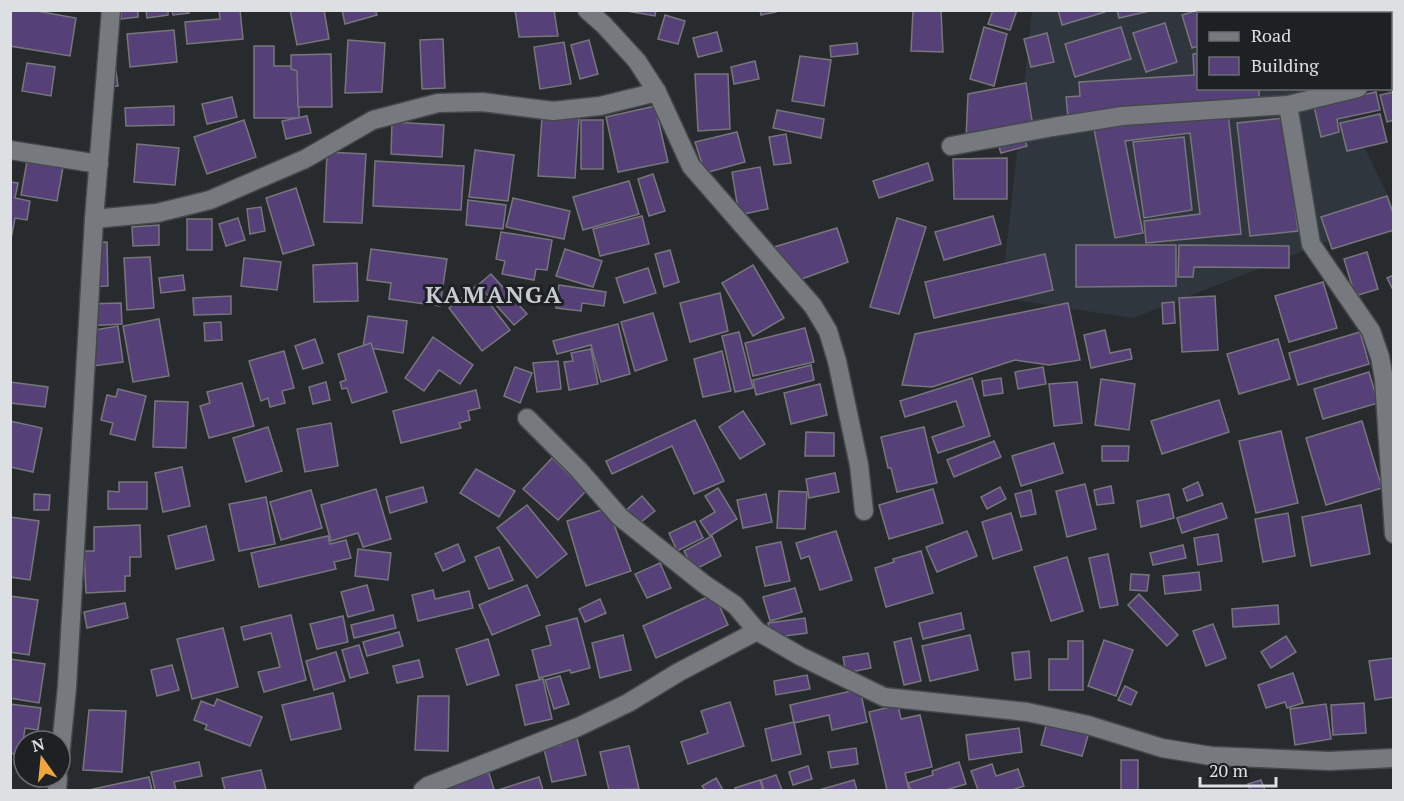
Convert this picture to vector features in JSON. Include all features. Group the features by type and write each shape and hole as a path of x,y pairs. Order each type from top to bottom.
{"street":[{"path":"62,729 94,219 111,10"},
{"path":"587,10 637,62 657,92 691,166 813,306 828,331 860,465 864,511"},
{"path":"951,146 1122,116 1288,105 1350,90"},
{"path":"94,219 157,213 210,200 305,159 373,120 438,104 482,102 553,111 600,106 657,92"},
{"path":"1288,105 1311,244 1371,331 1389,380 1394,534"},
{"path":"10,150 99,164"},
{"path":"527,418 579,470 620,517 704,584 735,605 757,631 800,656 884,697 1026,712 1088,725 1162,748 1211,756 1329,760 1394,758"},
{"path":"423,790 588,722 628,703 679,672 757,631"}],"shaded area":[{"path":"1032,11 1299,12 1197,12 1197,90 1336,90 1393,206 1393,216 1133,318 1001,298"}],"building":[{"path":"10,10 31,10 76,18 70,56 10,46"},
{"path":"121,10 138,10 138,17 121,19"},
{"path":"146,10 168,10 168,15 147,18"},
{"path":"172,10 188,10 189,13 173,15"},
{"path":"219,10 240,10 243,39 187,44 185,22 220,19"},
{"path":"290,10 324,10 329,39 297,45"},
{"path":"342,10 375,10 377,15 345,24"},
{"path":"515,10 554,10 558,36 519,37"},
{"path":"621,10 656,10 655,16"},
{"path":"760,10 775,10 776,12 761,15"},
{"path":"913,10 941,10 943,52 911,51"},
{"path":"993,10 1017,10 1010,30 988,24"},
{"path":"1058,10 1104,10 1105,12 1062,25"},
{"path":"1117,10 1154,10 1119,18"},
{"path":"1198,10 1244,10 1244,12 1197,12 1197,46 1192,48 1182,15"},
{"path":"1267,10 1304,10 1304,12 1268,12"},
{"path":"665,15 685,21 678,44 658,39"},
{"path":"1165,23 1177,62 1146,72 1133,33"},
{"path":"984,27 1007,34 994,86 970,79"},
{"path":"1121,27 1131,59 1075,77 1065,44"},
{"path":"174,30 177,62 130,67 127,34"},
{"path":"717,32 722,51 698,57 693,38"},
{"path":"1047,33 1054,62 1031,67 1024,39"},
{"path":"443,39 445,88 422,89 420,40"},
{"path":"348,40 385,43 382,92 345,93"},
{"path":"589,40 598,74 580,79 571,45"},
{"path":"564,42 571,84 540,89 534,47"},
{"path":"857,43 858,54 831,57 830,46"},
{"path":"254,46 274,46 274,66 299,66 299,118 254,118"},
{"path":"1197,53 1197,90 1259,90 1259,99 1068,117 1066,97 1080,96 1079,82 1194,75 1193,54"},
{"path":"331,54 332,107 298,107 297,71 291,69 291,55"},
{"path":"800,56 831,60 824,106 792,101"},
{"path":"755,61 759,79 734,84 731,67"},
{"path":"27,63 55,67 51,96 22,91"},
{"path":"116,71 118,86 100,88 98,73"},
{"path":"695,74 728,74 730,129 698,131"},
{"path":"1026,83 1033,127 966,138 968,94"},
{"path":"1376,92 1380,110 1337,119 1339,132 1321,137 1314,106"},
{"path":"1394,92 1394,120 1387,122 1380,95"},
{"path":"232,97 237,117 207,124 202,104"},
{"path":"174,106 174,125 126,126 125,108"},
{"path":"655,106 668,162 618,172 606,117"},
{"path":"777,110 824,119 821,138 773,128"},
{"path":"1228,112 1241,234 1146,243 1144,221 1200,214 1190,133 1125,141 1143,233 1115,238 1093,124"},
{"path":"1380,114 1387,142 1347,151 1340,123"},
{"path":"307,116 311,133 286,139 282,121"},
{"path":"542,116 579,118 575,178 538,176"},
{"path":"1284,118 1298,231 1250,236 1237,123"},
{"path":"244,120 256,157 207,174 194,137"},
{"path":"581,120 603,120 603,169 581,169"},
{"path":"392,122 444,125 442,157 391,154"},
{"path":"737,132 745,162 705,173 695,142"},
{"path":"786,134 791,163 774,165 769,137"},
{"path":"1024,137 1027,146 1001,153 998,144"},
{"path":"1184,137 1192,210 1144,218 1133,142"},
{"path":"137,144 179,148 175,185 134,182"},
{"path":"475,150 514,155 508,201 469,197"},
{"path":"327,152 366,154 362,223 324,222"},
{"path":"1007,158 1007,199 954,199 953,159"},
{"path":"27,161 63,167 57,201 21,195"},
{"path":"375,161 464,166 461,210 373,206"},
{"path":"928,163 933,180 879,198 873,181"},
{"path":"760,167 768,209 739,215 732,172"},
{"path":"653,174 665,211 649,216 638,179"},
{"path":"629,181 639,214 583,230 573,197"},
{"path":"10,182 18,183 15,198 30,201 27,220 15,218 10,244"},
{"path":"296,188 314,245 283,254 266,198"},
{"path":"1387,196 1394,216 1394,230 1332,249 1321,217"},
{"path":"513,198 570,211 564,239 506,227"},
{"path":"468,200 506,205 503,229 466,225"},
{"path":"261,207 265,231 250,234 247,209"},
{"path":"642,216 649,244 600,256 593,229"},
{"path":"993,216 1001,244 944,260 935,232"},
{"path":"238,218 245,240 226,246 219,224"},
{"path":"897,218 926,227 899,314 870,307"},
{"path":"187,219 212,219 212,250 187,250"},
{"path":"159,225 159,245 133,246 132,227"},
{"path":"837,228 848,262 799,280 771,248"},
{"path":"501,232 552,240 547,270 536,269 534,280 502,274 505,261 496,259"},
{"path":"107,242 108,286 87,287 86,243"},
{"path":"1076,245 1176,245 1176,286 1076,287"},
{"path":"1179,245 1289,246 1289,268 1194,267 1193,277 1178,277"},
{"path":"371,249 447,259 440,306 389,299 391,283 367,280"},
{"path":"565,249 602,261 593,287 556,276"},
{"path":"670,250 679,282 664,287 655,254"},
{"path":"1367,252 1378,289 1355,296 1344,259"},
{"path":"1045,254 1053,290 934,318 925,282"},
{"path":"150,257 154,308 127,310 124,258"},
{"path":"244,258 281,262 277,290 241,286"},
{"path":"357,263 358,301 314,302 313,265"},
{"path":"753,265 784,318 753,336 722,283"},
{"path":"648,268 656,293 624,303 616,278"},
{"path":"491,274 527,314 514,325 478,285"},
{"path":"183,275 185,290 161,293 159,278"},
{"path":"1394,275 1394,292 1387,278"},
{"path":"1323,282 1337,328 1289,342 1275,296"},
{"path":"559,285 606,292 604,306 582,303 581,311 556,308"},
{"path":"476,286 510,330 482,351 449,308"},
{"path":"720,293 728,331 690,342 680,303"},
{"path":"231,296 231,314 194,315 193,298"},
{"path":"1215,296 1218,350 1182,352 1179,298"},
{"path":"1174,302 1175,323 1163,324 1162,303"},
{"path":"121,303 122,324 85,326 84,304"},
{"path":"1068,303 1080,360 1049,365 1015,360 932,387 902,385 915,334"},
{"path":"653,313 667,360 635,371 621,322"},
{"path":"368,316 407,321 403,353 363,347"},
{"path":"159,319 169,376 133,382 123,326"},
{"path":"221,322 222,340 205,341 204,323"},
{"path":"618,324 630,374 601,382 591,345 557,354 553,341"},
{"path":"118,326 123,362 93,366 88,331"},
{"path":"805,328 814,362 753,376 745,343"},
{"path":"1105,330 1110,353 1130,349 1132,359 1091,368 1084,335"},
{"path":"739,332 753,388 735,392 722,336"},
{"path":"1360,332 1369,364 1298,385 1289,353"},
{"path":"433,337 473,365 460,384 439,370 424,391 405,378"},
{"path":"315,339 323,363 303,369 295,346"},
{"path":"1278,339 1290,379 1239,394 1227,354"},
{"path":"371,343 387,392 352,403 347,388 342,389 340,382 346,380 338,354"},
{"path":"591,349 598,384 569,390 564,362 573,361 571,353"},
{"path":"284,351 294,388 282,391 285,403 270,407 268,398 261,401 249,361"},
{"path":"722,351 731,391 703,397 694,359"},
{"path":"558,361 561,389 537,392 533,363"},
{"path":"811,365 814,380 756,395 753,380"},
{"path":"515,367 532,373 520,403 504,396"},
{"path":"1043,367 1046,384 1018,389 1015,372"},
{"path":"1369,372 1378,403 1323,419 1314,389"},
{"path":"972,378 990,436 938,453 932,437 964,426 956,401 905,417 900,401"},
{"path":"1001,378 1003,393 984,396 982,381"},
{"path":"1101,379 1135,384 1129,430 1095,425"},
{"path":"10,382 48,387 45,407 10,403"},
{"path":"326,382 330,400 313,404 309,387"},
{"path":"1077,382 1082,423 1054,426 1049,384"},
{"path":"242,383 254,426 209,438 200,406 210,403 207,392"},
{"path":"820,384 827,415 791,424 784,393"},
{"path":"118,389 146,396 135,440 110,434 113,423 101,420 107,395 116,397"},
{"path":"476,390 480,408 468,411 470,420 459,423 461,428 401,443 393,411"},
{"path":"1219,400 1229,432 1162,454 1151,421"},
{"path":"155,401 188,402 186,448 153,447"},
{"path":"743,411 765,444 740,459 719,427"},
{"path":"695,420 724,481 694,494 672,446 612,474 606,461"},
{"path":"10,421 42,428 33,472 10,467"},
{"path":"1362,421 1382,488 1326,505 1306,438"},
{"path":"331,423 338,466 305,472 297,429"},
{"path":"268,427 282,471 246,482 233,438"},
{"path":"924,427 937,483 897,492 891,468 888,468 881,437"},
{"path":"1281,431 1298,503 1256,513 1239,441"},
{"path":"806,432 834,433 834,456 805,456"},
{"path":"994,441 1001,457 954,477 947,460"},
{"path":"1054,443 1063,473 1021,486 1012,456"},
{"path":"1102,446 1129,446 1128,461 1102,461"},
{"path":"552,458 586,491 558,520 523,489"},
{"path":"182,467 190,506 163,512 155,473"},
{"path":"476,469 515,491 499,517 460,493"},
{"path":"835,473 839,492 809,498 806,479"},
{"path":"119,482 147,482 147,509 108,509 108,491 119,492"},
{"path":"1198,482 1203,495 1187,501 1183,489"},
{"path":"1085,484 1096,529 1067,537 1056,491"},
{"path":"1111,486 1114,503 1097,505 1094,490"},
{"path":"423,487 427,502 390,513 386,497"},
{"path":"1000,487 1006,499 987,509 981,497"},
{"path":"718,488 737,519 710,536 700,521 715,512 705,496"},
{"path":"376,489 391,539 363,547 358,533 331,541 321,505"},
{"path":"933,489 943,523 889,539 879,505"},
{"path":"311,490 322,528 281,540 270,502"},
{"path":"1031,490 1036,514 1021,517 1015,494"},
{"path":"779,491 807,492 805,529 777,528"},
{"path":"34,494 50,495 49,510 34,510"},
{"path":"766,494 772,522 743,528 737,500"},
{"path":"1169,494 1174,518 1141,527 1137,501"},
{"path":"642,496 655,511 636,526 624,512"},
{"path":"266,497 275,544 239,551 229,504"},
{"path":"1222,503 1227,518 1182,533 1177,518"},
{"path":"527,505 567,554 537,578 497,528"},
{"path":"1361,505 1370,554 1311,566 1302,517"},
{"path":"608,508 631,571 586,586 567,521"},
{"path":"1011,513 1022,550 993,559 982,522"},
{"path":"1288,513 1295,556 1263,562 1255,519"},
{"path":"10,517 39,521 30,580 10,577"},
{"path":"695,521 703,538 677,551 669,533"},
{"path":"140,525 141,557 130,557 130,576 125,576 125,591 86,593 84,551 94,551 94,527"},
{"path":"206,526 214,560 176,569 168,536"},
{"path":"836,531 852,580 820,590 809,556 801,559 796,543"},
{"path":"967,531 977,556 937,572 926,547"},
{"path":"1218,534 1222,561 1198,565 1194,538"},
{"path":"328,536 330,544 346,540 351,558 334,562 336,569 259,587 251,553"},
{"path":"712,536 721,556 694,570 684,551"},
{"path":"781,542 790,581 765,586 756,547"},
{"path":"458,544 465,561 443,571 435,554"},
{"path":"1183,545 1186,558 1153,565 1150,553"},
{"path":"499,547 513,580 489,589 475,557"},
{"path":"358,549 391,553 388,580 355,576"},
{"path":"921,551 933,593 886,607 875,568 894,562 893,559"},
{"path":"1108,554 1118,605 1100,608 1089,558"},
{"path":"1067,557 1083,611 1051,621 1034,567"},
{"path":"660,563 671,588 647,598 635,574"},
{"path":"1199,572 1201,590 1165,594 1163,576"},
{"path":"1131,574 1149,575 1147,591 1130,590"},
{"path":"367,585 374,610 348,617 341,592"},
{"path":"527,585 540,615 492,635 479,605"},
{"path":"795,588 802,612 770,621 763,597"},
{"path":"433,590 435,599 469,591 473,608 418,621 412,595"},
{"path":"714,594 728,625 656,658 643,626"},
{"path":"1139,594 1178,635 1167,646 1128,605"},
{"path":"10,596 38,600 29,655 10,652"},
{"path":"600,599 606,613 585,622 579,609"},
{"path":"125,603 128,618 87,628 84,612"},
{"path":"1278,605 1279,624 1233,627 1232,609"},
{"path":"961,613 964,629 923,639 919,623"},
{"path":"291,615 306,680 264,692 258,672 280,667 271,633 244,640 241,627"},
{"path":"393,615 396,628 354,638 351,625"},
{"path":"343,616 348,642 317,649 310,624"},
{"path":"577,618 590,668 571,673 570,670 539,678 532,650 551,645 546,626"},
{"path":"805,618 807,633 770,638 768,623"},
{"path":"1213,624 1226,658 1206,666 1193,631"},
{"path":"223,628 238,687 192,699 177,639"},
{"path":"399,632 403,646 367,656 363,642"},
{"path":"623,635 631,670 600,678 592,643"},
{"path":"970,635 978,670 930,681 922,646"},
{"path":"1286,636 1296,652 1271,668 1261,652"},
{"path":"911,638 921,681 904,685 894,642"},
{"path":"488,639 499,675 467,685 456,649"},
{"path":"1104,640 1133,650 1116,696 1088,686"},
{"path":"1068,641 1083,641 1083,690 1049,690 1049,659 1068,659"},
{"path":"359,645 368,673 350,678 342,650"},
{"path":"1029,651 1031,678 1015,680 1012,653"},
{"path":"336,652 345,681 314,690 306,661"},
{"path":"868,653 871,668 846,673 843,657"},
{"path":"1394,658 1394,697 1375,700 1369,661"},
{"path":"10,659 45,664 39,703 10,698"},
{"path":"419,660 423,677 397,683 393,666"},
{"path":"172,665 179,690 157,696 151,670"},
{"path":"1293,673 1303,703 1287,708 1285,702 1266,708 1258,685"},
{"path":"807,675 810,689 776,695 774,681"},
{"path":"560,676 569,704 554,709 545,680"},
{"path":"543,679 552,719 525,725 516,685"},
{"path":"1125,686 1137,692 1131,705 1118,700"},
{"path":"860,689 867,722 832,730 829,715 794,723 790,705"},
{"path":"333,693 341,729 291,740 282,705"},
{"path":"418,696 449,696 448,751 415,750"},
{"path":"217,699 262,717 250,746 205,729 207,725 194,720 201,701 214,706"},
{"path":"730,702 744,746 688,764 681,742 708,733 701,711"},
{"path":"1364,703 1366,733 1333,735 1331,705"},
{"path":"10,704 41,708 38,729 12,729 12,753 10,753"},
{"path":"1326,704 1331,739 1295,745 1290,709"},
{"path":"898,705 901,719 920,715 932,767 905,773 909,790 887,790 869,712"},
{"path":"89,710 126,711 122,772 83,770"},
{"path":"1048,718 1090,729 1082,756 1041,745"},
{"path":"794,722 801,754 772,761 765,729"},
{"path":"1019,728 1022,752 969,760 966,735"},
{"path":"575,730 586,775 552,782 544,749 561,745 558,734"},
{"path":"629,746 639,789 609,790 600,752"},
{"path":"856,748 858,764 831,768 828,752"},
{"path":"1121,760 1138,760 1138,790 1121,790"},
{"path":"199,762 202,776 174,782 176,790 155,790 151,772"},
{"path":"959,762 966,784 946,790 911,790 908,783 933,775 932,771"},
{"path":"992,764 996,776 1018,769 1024,786 1012,790 978,790 971,771"},
{"path":"808,766 812,779 793,785 789,772"},
{"path":"261,770 266,790 225,790 222,778"},
{"path":"489,773 494,790 430,790"},
{"path":"776,775 782,790 764,790 761,780"},
{"path":"149,777 152,790 89,790"},
{"path":"539,777 543,790 498,790"},
{"path":"716,778 723,790 705,790 702,786"},
{"path":"760,780 763,790 736,790 735,788"},
{"path":"854,780 857,790 819,790"},
{"path":"1261,780 1265,790 1250,790 1248,784"}],"district":[{"name":"KAMANGA","path":"494,294"}]}
